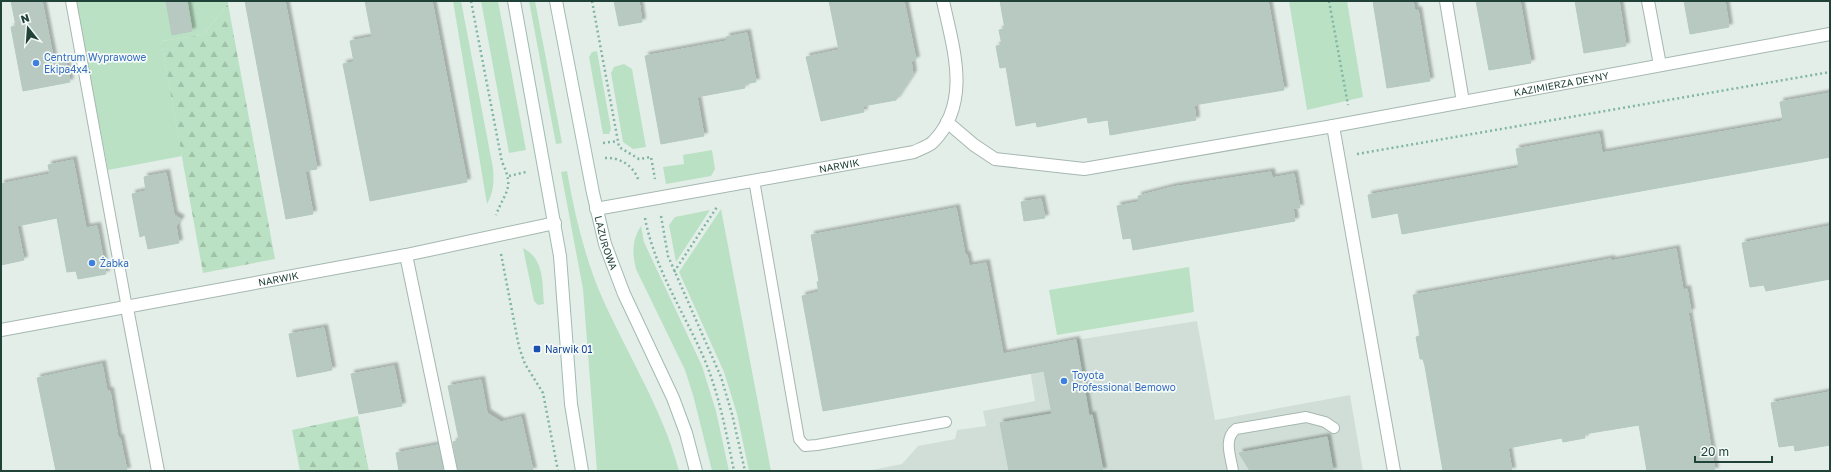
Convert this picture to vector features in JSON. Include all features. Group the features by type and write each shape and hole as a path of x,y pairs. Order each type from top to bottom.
{"street":[{"path":"514,1 555,223 562,281 571,404 582,471"},
{"name":"LAZUROWA","path":"556,1 596,209 605,244 616,276 673,398 686,433 696,471"},
{"name":"NARWIK","path":"596,209 914,152 933,142 947,122 956,102 958,81 943,1"},
{"path":"1446,1 1463,102"},
{"path":"1648,1 1660,65"},
{"name":"KAZIMIERZA DEYNY","path":"947,122 974,146 995,159 1084,170 1333,126 1830,34"},
{"path":"1333,126 1394,471"},
{"name":"NARWIK","path":"1,330 127,308 406,255 555,223"},
{"path":"406,255 451,471"},
{"path":"127,308 158,471"}],"lane":[{"path":"71,1 127,308"},
{"path":"754,180 799,439 806,446 817,445 946,422"},
{"path":"1233,471 1228,444 1230,436 1236,429 1306,417 1325,422 1334,428"}],"path":[{"path":"471,1 502,162 509,176 506,196 496,217"},
{"path":"592,1 620,147 639,159 651,157 656,185"},
{"path":"1329,1 1348,108"},
{"path":"1372,152 1830,72"},
{"path":"603,144 618,141"},
{"path":"606,157 618,159 629,166 637,176 640,188"},
{"path":"509,176 533,171"},
{"path":"674,272 719,204"},
{"path":"661,214 668,256 721,377 732,414 744,471"},
{"path":"645,219 652,248 711,378 722,415 734,471"},
{"path":"499,247 521,355 543,393 558,471"}],"shaded area":[{"path":"1197,321 1215,420 1350,395 1363,471 867,471 902,464 918,446 955,439 957,430 986,426 983,411 1035,401 1027,350 1076,340"}],"green space":[{"path":"76,1 228,1 228,4 203,35 161,41 182,156 108,170"},
{"path":"453,1 461,1 493,168 493,186 487,204"},
{"path":"481,1 498,1 526,150 509,153"},
{"path":"529,1 535,1 562,143 556,144"},
{"path":"1289,1 1347,1 1363,97 1307,110"},
{"path":"228,4 275,259 203,273 161,41 203,35"},
{"path":"597,51 611,129 609,134 603,134 589,57 592,52"},
{"path":"624,64 632,69 646,147 633,149 623,142 611,73 614,67"},
{"path":"712,150 715,169 711,176 666,184 663,167 684,164 683,155"},
{"path":"567,171 580,230 598,288 653,401 672,447 679,471 597,471 583,289 561,172"},
{"path":"721,209 771,471 749,471 737,414 724,372 679,272"},
{"path":"710,210 676,262 669,225 675,217"},
{"path":"641,226 644,242 702,366 716,411 729,471 712,471 693,395 685,370 636,269 634,242"},
{"path":"523,248 530,253 539,265 544,304 538,305 534,301"},
{"path":"1189,267 1194,312 1057,335 1049,290"},
{"path":"358,416 369,471 300,471 292,430"}],"building":[{"path":"11,1 42,1 54,62 65,60 70,82 23,91 11,27 16,26"},
{"path":"166,1 187,1 192,31 172,35"},
{"path":"245,1 285,1 317,169 305,171 313,214 286,219"},
{"path":"365,1 432,1 467,182 370,201 343,64 354,62 350,41 372,37"},
{"path":"614,1 639,1 642,22 619,26"},
{"path":"829,1 904,1 916,60 911,61 913,74 896,100 863,106 864,112 821,121 806,57 839,50"},
{"path":"1000,1 1268,1 1284,90 1194,105 1196,120 1110,135 1108,120 1088,123 1087,117 1037,127 1036,122 1016,126 1006,67 1000,68 996,46 1002,45 999,30 1005,29"},
{"path":"1373,1 1413,1 1415,11 1418,10 1430,81 1387,88"},
{"path":"1476,1 1520,1 1531,63 1489,70"},
{"path":"1575,1 1619,1 1626,46 1584,53"},
{"path":"1684,1 1725,1 1729,27 1690,34"},
{"path":"747,33 756,82 744,84 745,88 697,97 704,136 661,144 645,56 727,41 726,37"},
{"path":"1830,93 1830,157 1402,234 1398,213 1372,218 1368,195 1519,168 1516,149 1599,134 1602,153 1783,121 1780,102"},
{"path":"73,160 86,228 97,226 106,274 78,279 76,271 67,272 57,218 17,226 24,260 1,265 1,184 50,174 48,165"},
{"path":"1271,172 1272,178 1294,174 1300,208 1293,208 1295,221 1133,250 1131,238 1123,239 1117,206 1139,202 1138,196 1173,187"},
{"path":"166,173 174,215 181,219 176,226 179,243 148,249 145,235 140,237 132,194 146,191 144,177"},
{"path":"1041,199 1045,218 1024,221 1021,202"},
{"path":"956,208 965,255 967,255 969,266 986,263 1003,354 1076,340 1089,416 1092,415 1103,471 1009,471 1000,423 1052,414 1044,371 823,411 802,296 819,292 817,282 819,281 811,235"},
{"path":"1830,226 1830,279 1766,291 1764,285 1750,287 1742,243"},
{"path":"1676,249 1683,290 1687,289 1691,312 1688,312 1715,471 1647,471 1639,425 1584,434 1585,438 1563,442 1562,438 1508,448 1512,471 1443,471 1425,366 1423,359 1420,359 1416,337 1420,336 1413,295 1611,259 1611,261"},
{"path":"324,328 332,370 297,377 289,334"},
{"path":"102,364 107,391 110,391 118,438 120,438 127,471 56,471 37,378"},
{"path":"394,366 402,406 359,414 351,374"},
{"path":"481,380 487,413 501,422 521,417 533,471 458,471 453,442 459,440 448,386"},
{"path":"1830,392 1830,445 1795,451 1794,445 1779,447 1771,403"},
{"path":"1327,437 1333,471 1250,471 1239,453"},
{"path":"438,445 443,471 399,471 396,453"}],"place":[{"name":"Centrum Wyprawowe Ekipa4x4.","path":"36,63"},
{"name":"Żabka","path":"92,263"},
{"name":"Narwik 01","path":"537,349"},
{"name":"Toyota Professional Bemowo","path":"1064,381"}]}
